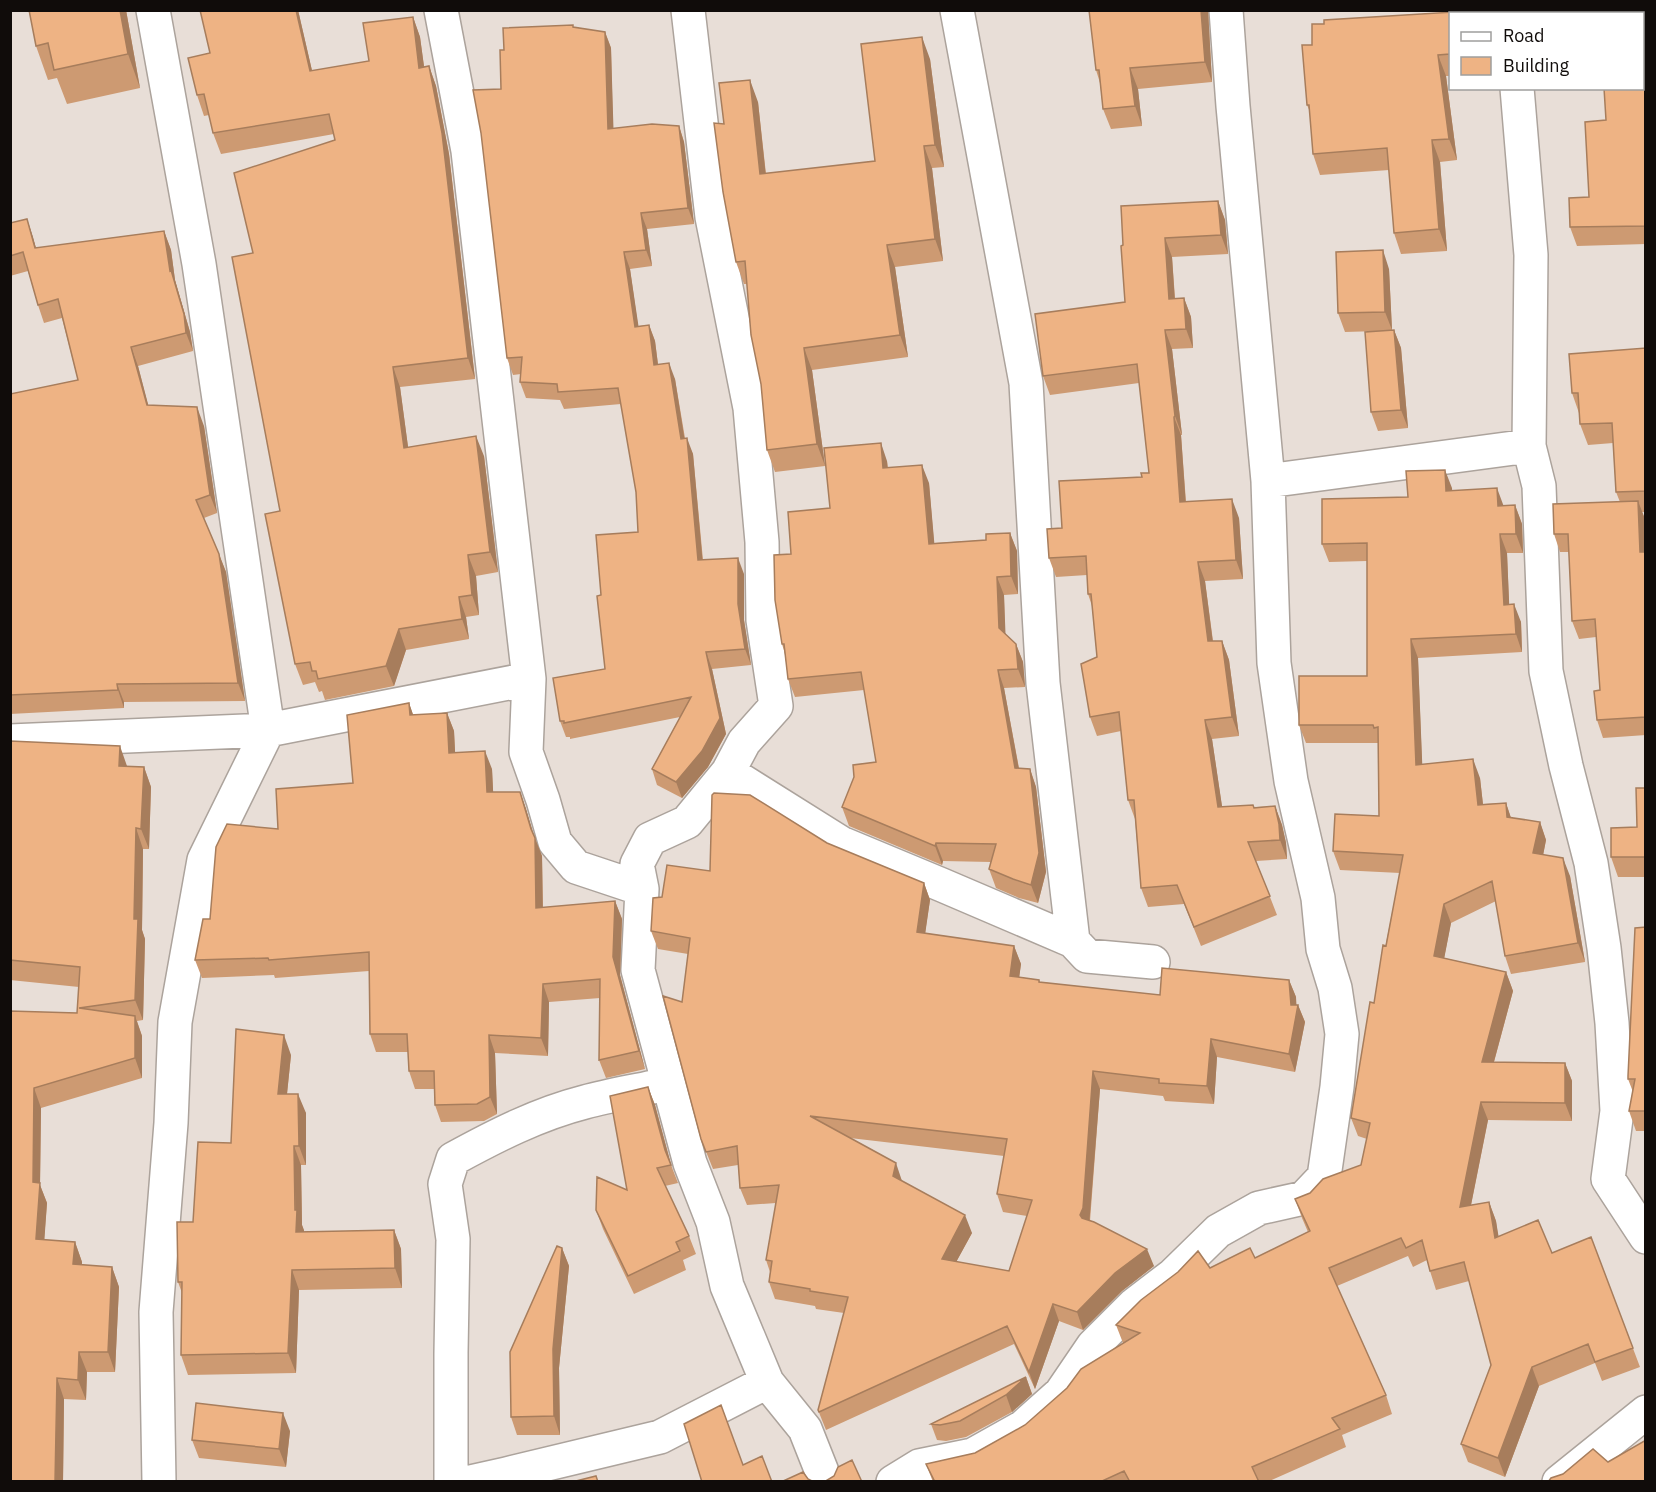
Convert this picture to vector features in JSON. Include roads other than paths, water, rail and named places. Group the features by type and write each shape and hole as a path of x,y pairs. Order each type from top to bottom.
{"street":[{"path":"153,10 199,264 268,730 204,860 175,1022 171,1123 156,1312 159,1482"},
{"path":"441,10 468,151 530,679 526,752 555,842 576,867 642,889"},
{"path":"688,10 712,217 750,408 762,542 764,620 776,706 744,742 728,772 687,822 650,839 638,864 642,889 638,970 690,1163 713,1222 727,1286 767,1382 805,1429 826,1482"},
{"path":"957,10 1026,383 1043,684 1073,941"},
{"path":"893,1482 919,1466 973,1455 1023,1427 1061,1393 1093,1346 1135,1304 1173,1275 1218,1231 1259,1208 1304,1198 1324,1176 1342,1034 1335,988 1323,949 1318,898 1291,781 1274,663 1268,481 1226,10"},
{"path":"1517,90 1531,255 1529,446 1539,486 1546,671 1566,766 1591,863 1604,948 1612,1023 1617,1112 1608,1179 1646,1237"},
{"path":"1268,481 1529,446"},
{"path":"10,741 268,730 530,679"},
{"path":"728,772 841,843 1073,941 1087,956 1153,962"},
{"path":"451,1482 453,1239 445,1184 453,1159 511,1128 583,1102 669,1083"},
{"path":"470,1482 660,1437 767,1382"},
{"path":"1559,1482 1646,1412"}]}
